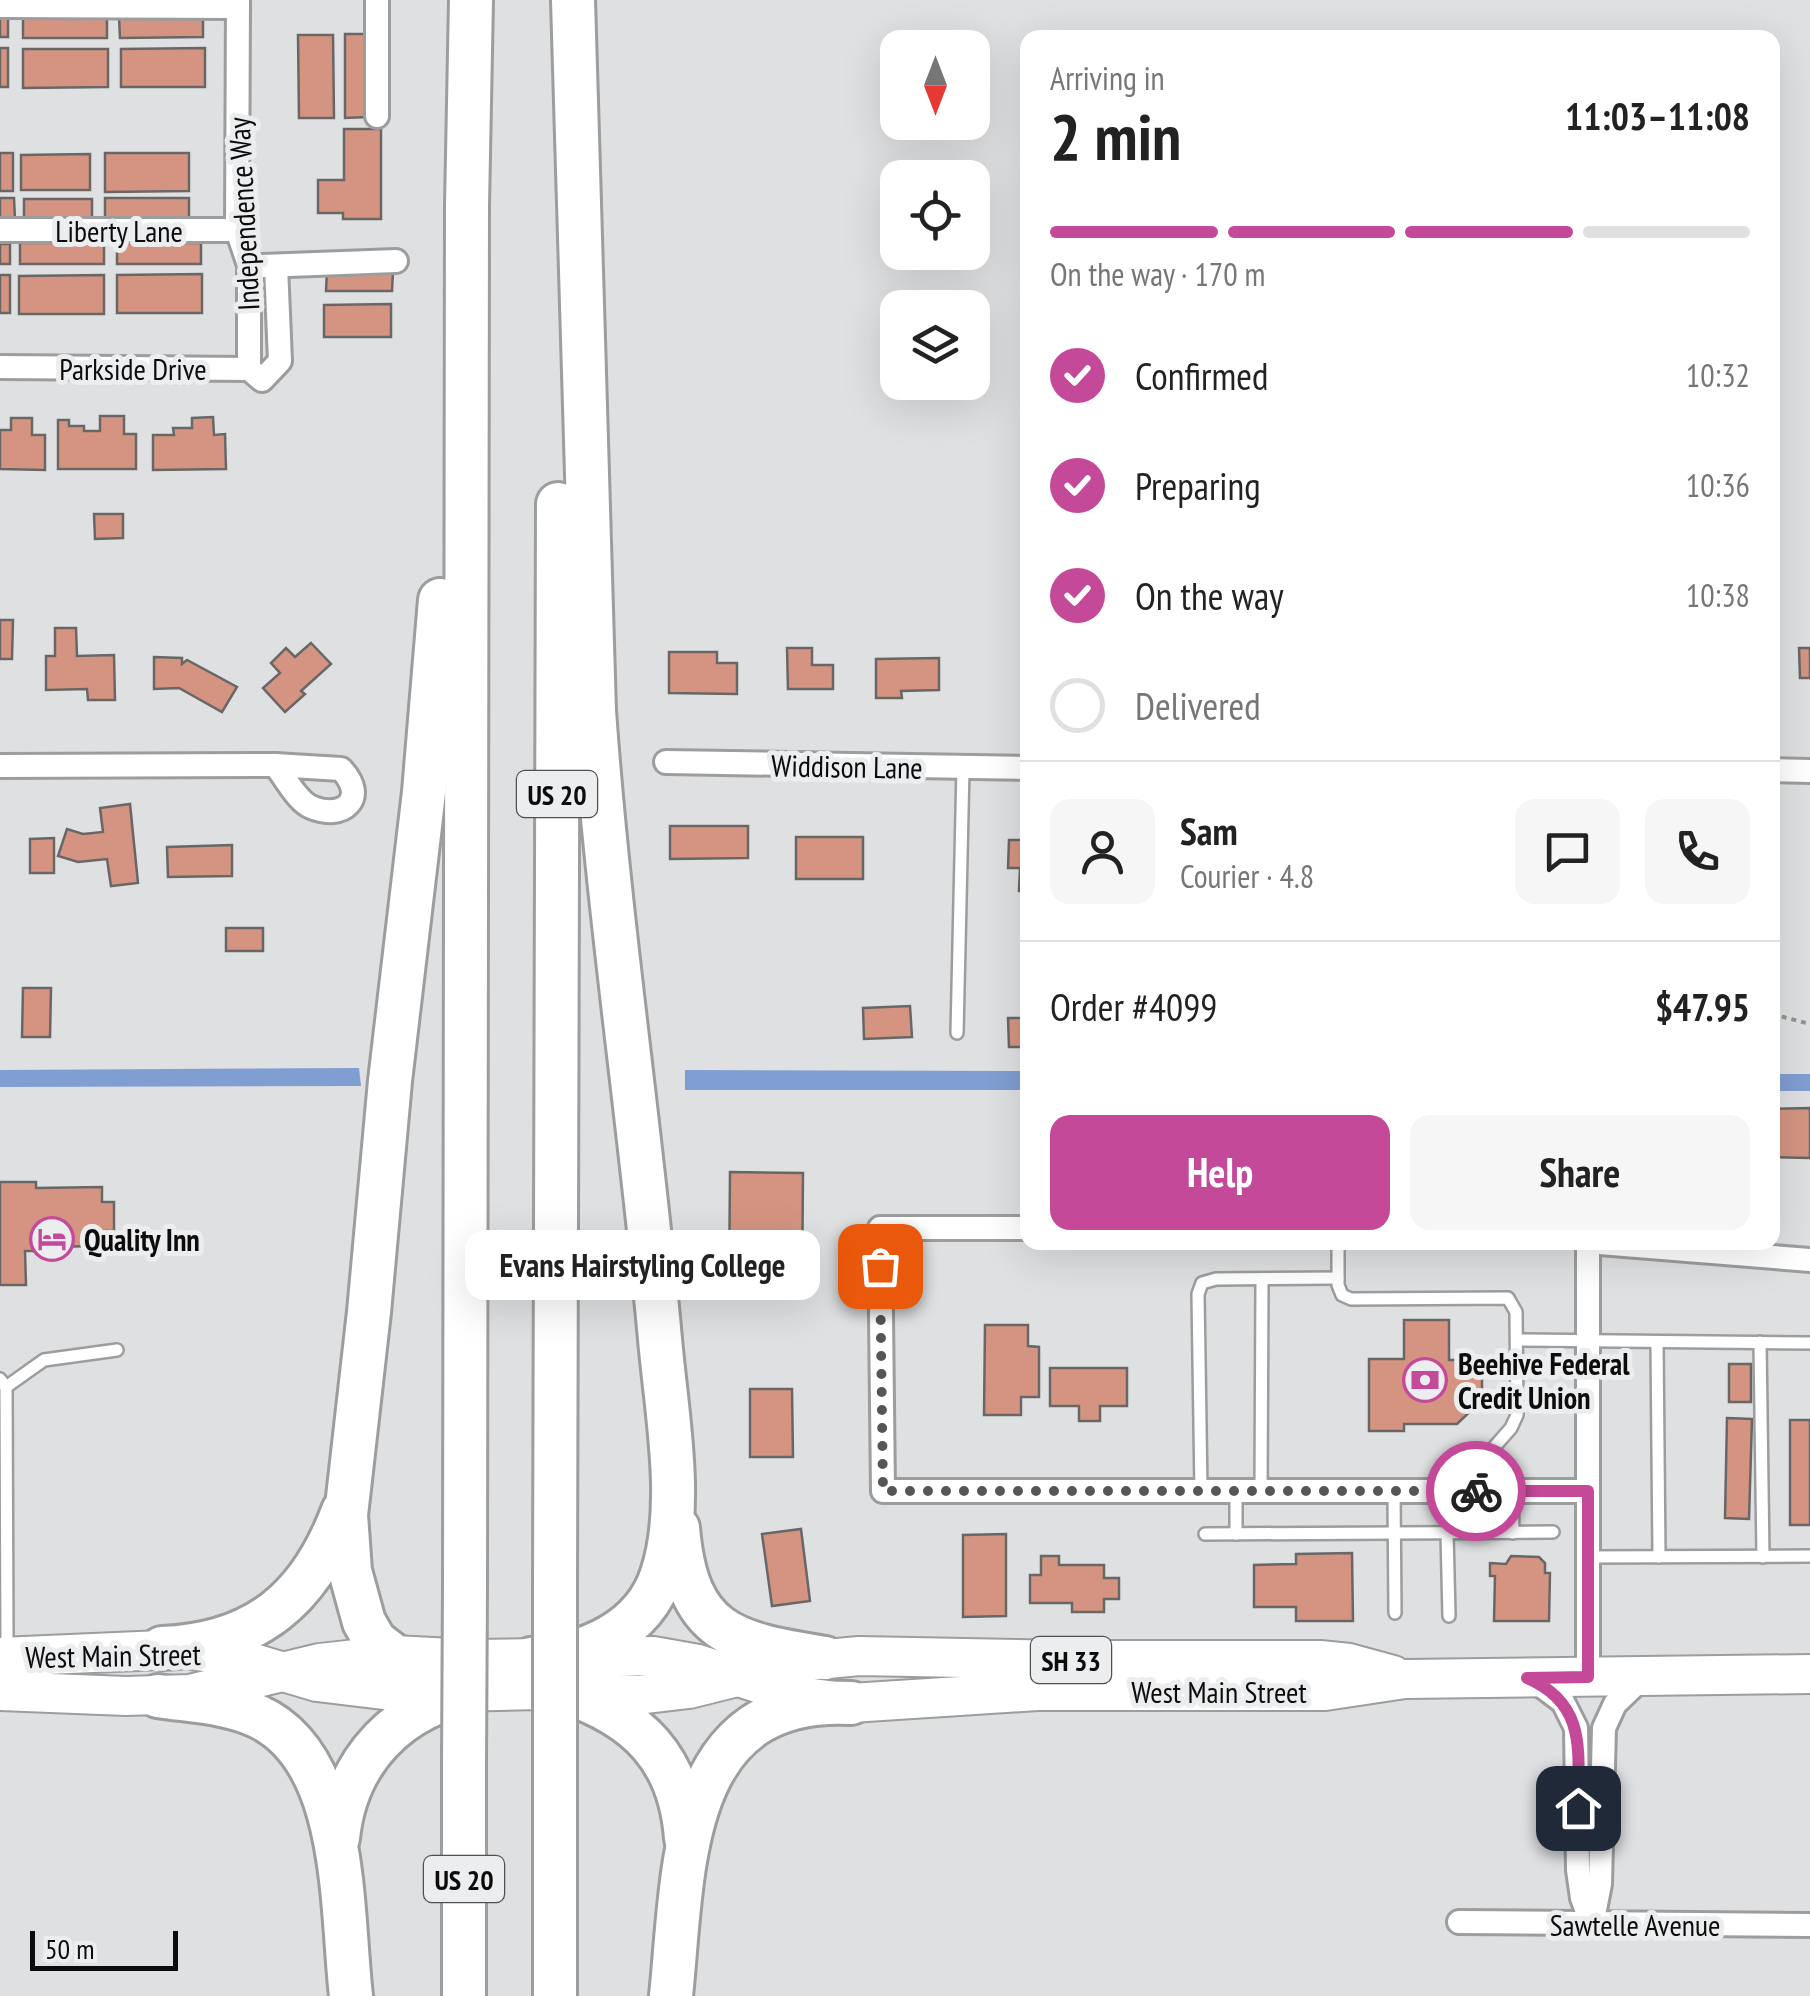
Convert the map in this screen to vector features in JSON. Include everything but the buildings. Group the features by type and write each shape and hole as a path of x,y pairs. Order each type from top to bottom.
{"highway":[{"name":"US 20","path":"464,1996 470,0"},
{"name":"US 20","path":"555,1996 560,0"},
{"path":"573,0 589,606 596,730 683,1565 704,1610 743,1642 825,1658"},
{"path":"393,1654 369,1632 356,1597 347,1543 349,1486 430,726 467,206"},
{"path":"531,1659 586,1649 618,1632 643,1611 666,1560 671,1468"},
{"path":"162,1648 186,1648 220,1640 277,1613 301,1588 322,1556 334,1534 349,1486"},
{"name":"SH 33","path":"351,1996 338,1869 343,1808 354,1777 368,1753 391,1729 424,1707 476,1691"},
{"path":"565,1692 620,1716 652,1744 675,1784 686,1844"},
{"path":"158,1696 244,1711 274,1725 288,1737 307,1760 324,1797 338,1869"},
{"name":"SH 33","path":"671,1996 686,1844 708,1778 742,1736 776,1715 794,1708 851,1703"}],"main road":[{"name":"West Main Street","path":"3,1649 72,1656 162,1648 230,1656 316,1682 379,1692 664,1692 825,1658 1320,1660 1363,1666 1405,1679"},
{"name":"West Main Street","path":"0,1691 158,1696 219,1688 346,1658 393,1654 531,1659 653,1656 698,1664 798,1696 851,1703 1037,1691 1325,1691 1405,1679 1810,1674"}],"street":[{"path":"377,0 377,116"},
{"path":"0,6 238,3"},
{"name":"Independence Way","path":"238,3 237,230 249,265 256,374 280,361 276,266"},
{"name":"Liberty Lane","path":"0,230 237,230"},
{"path":"249,265 396,262"},
{"name":"Parkside Drive","path":"0,367 256,374"},
{"name":"Widdison Lane","path":"666,762 1020,768"},
{"path":"0,766 275,764"},
{"path":"1780,770 1810,771"},
{"path":"1020,1228 880,1228 883,1491 1588,1491"},
{"path":"1588,1250 1588,1677"},
{"path":"1687,1250 1810,1260"},
{"path":"1592,1925 1600,1884 1604,1728 1615,1704 1644,1676"},
{"path":"1527,1678 1563,1702 1575,1725 1578,1870 1582,1898 1592,1925"},
{"name":"Sawtelle Avenue","path":"1459,1922 1810,1925"}],"lane":[{"path":"957,1033 963,768"},
{"path":"1338,1250 1342,1295 1351,1298 1508,1298 1516,1312 1516,1415 1511,1428 1482,1460 1482,1491"},
{"path":"1201,1491 1198,1294 1202,1282 1216,1278 1338,1278"},
{"path":"1261,1491 1262,1278"},
{"path":"1517,1340 1810,1343"},
{"path":"1656,1342 1660,1556"},
{"path":"1760,1342 1763,1556"},
{"path":"3,1649 3,1383 44,1360 118,1350"},
{"path":"1236,1491 1236,1534"},
{"path":"1394,1491 1396,1613"},
{"path":"1446,1491 1449,1616"},
{"path":"1512,1491 1513,1533"},
{"path":"1205,1534 1553,1532"},
{"path":"1588,1557 1810,1556"}],"path":[{"path":"1780,1016 1810,1024"}],"water":[{"path":"359,1068 361,1086 0,1087 0,1070"},
{"path":"685,1070 1020,1071 1020,1090 685,1090"},
{"path":"1780,1074 1810,1074 1810,1091 1780,1091"}],"way so far":[{"path":"880,1266 883,1491 1476,1491"}],"place":[{"name":"Quality Inn","path":"52,1239"},
{"name":"Evans Hairstyling College","path":"880,1266"},
{"name":"Beehive Federal Credit Union","path":"1425,1380"}],"route":[{"path":"1476,1491 1588,1491 1588,1677 1527,1678 1563,1702 1575,1725 1578,1808"}]}
